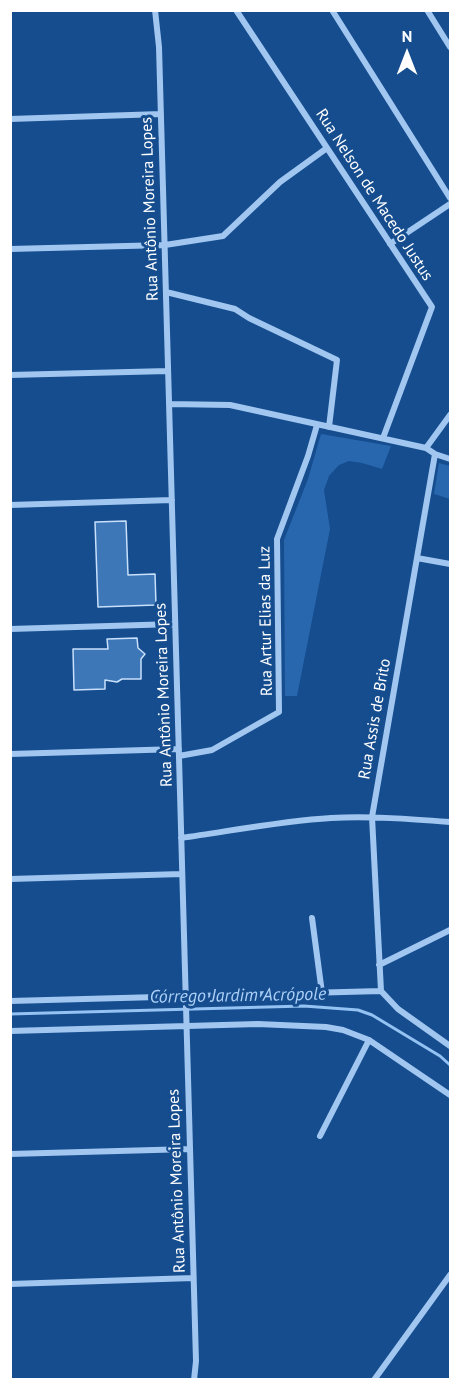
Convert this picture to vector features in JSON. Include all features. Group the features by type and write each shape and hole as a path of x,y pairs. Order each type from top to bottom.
{"street":[{"name":"Rua Antônio Moreira Lopes","path":"155,10 159,47 165,245 196,1360 194,1380"},
{"name":"Rua Nelson de Macedo Justus","path":"237,10 432,307 383,438"},
{"path":"332,10 450,198"},
{"path":"427,10 450,47"},
{"path":"10,119 161,114"},
{"path":"10,249 165,245 223,236 280,182 327,148"},
{"path":"390,244 450,204"},
{"path":"166,292 235,309 249,318 338,360 329,427"},
{"path":"10,375 168,371"},
{"path":"169,404 230,405 426,448 450,459"},
{"path":"426,448 450,415"},
{"name":"Rua Artur Elias da Luz","path":"179,752 212,750 279,712 278,539 317,425"},
{"name":"Rua Assis de Brito","path":"381,991 372,817 435,454"},
{"path":"10,505 172,500"},
{"path":"417,558 450,564"},
{"path":"10,629 175,624"},
{"path":"10,754 179,752"},
{"path":"181,838 294,822 372,817 450,822"},
{"path":"10,879 182,874"},
{"path":"312,918 322,993"},
{"path":"379,965 450,930"},
{"path":"10,1001 381,991 398,1009 450,1046"},
{"path":"10,1031 305,1024 343,1030 369,1040 450,1095"},
{"path":"320,1136 369,1040"},
{"path":"10,1154 190,1149"},
{"path":"374,1380 450,1275"},
{"path":"10,1284 193,1278"}],"shaded area":[{"path":"321,434 391,446 382,469 349,461 339,465 329,476 324,490 330,529 297,696 285,696 284,540 308,479"},
{"path":"439,463 450,466 450,499 434,494"}],"building":[{"path":"126,521 128,575 155,574 156,605 98,607 95,522"},
{"path":"137,638 138,648 145,654 141,659 141,679 122,679 117,682 105,680 105,689 74,690 73,649 108,649 107,639"}],"waterway":[{"name":"Córrego Jardim Acrópole","path":"10,1014 304,1006 358,1010 372,1015 440,1056 450,1065"}]}
